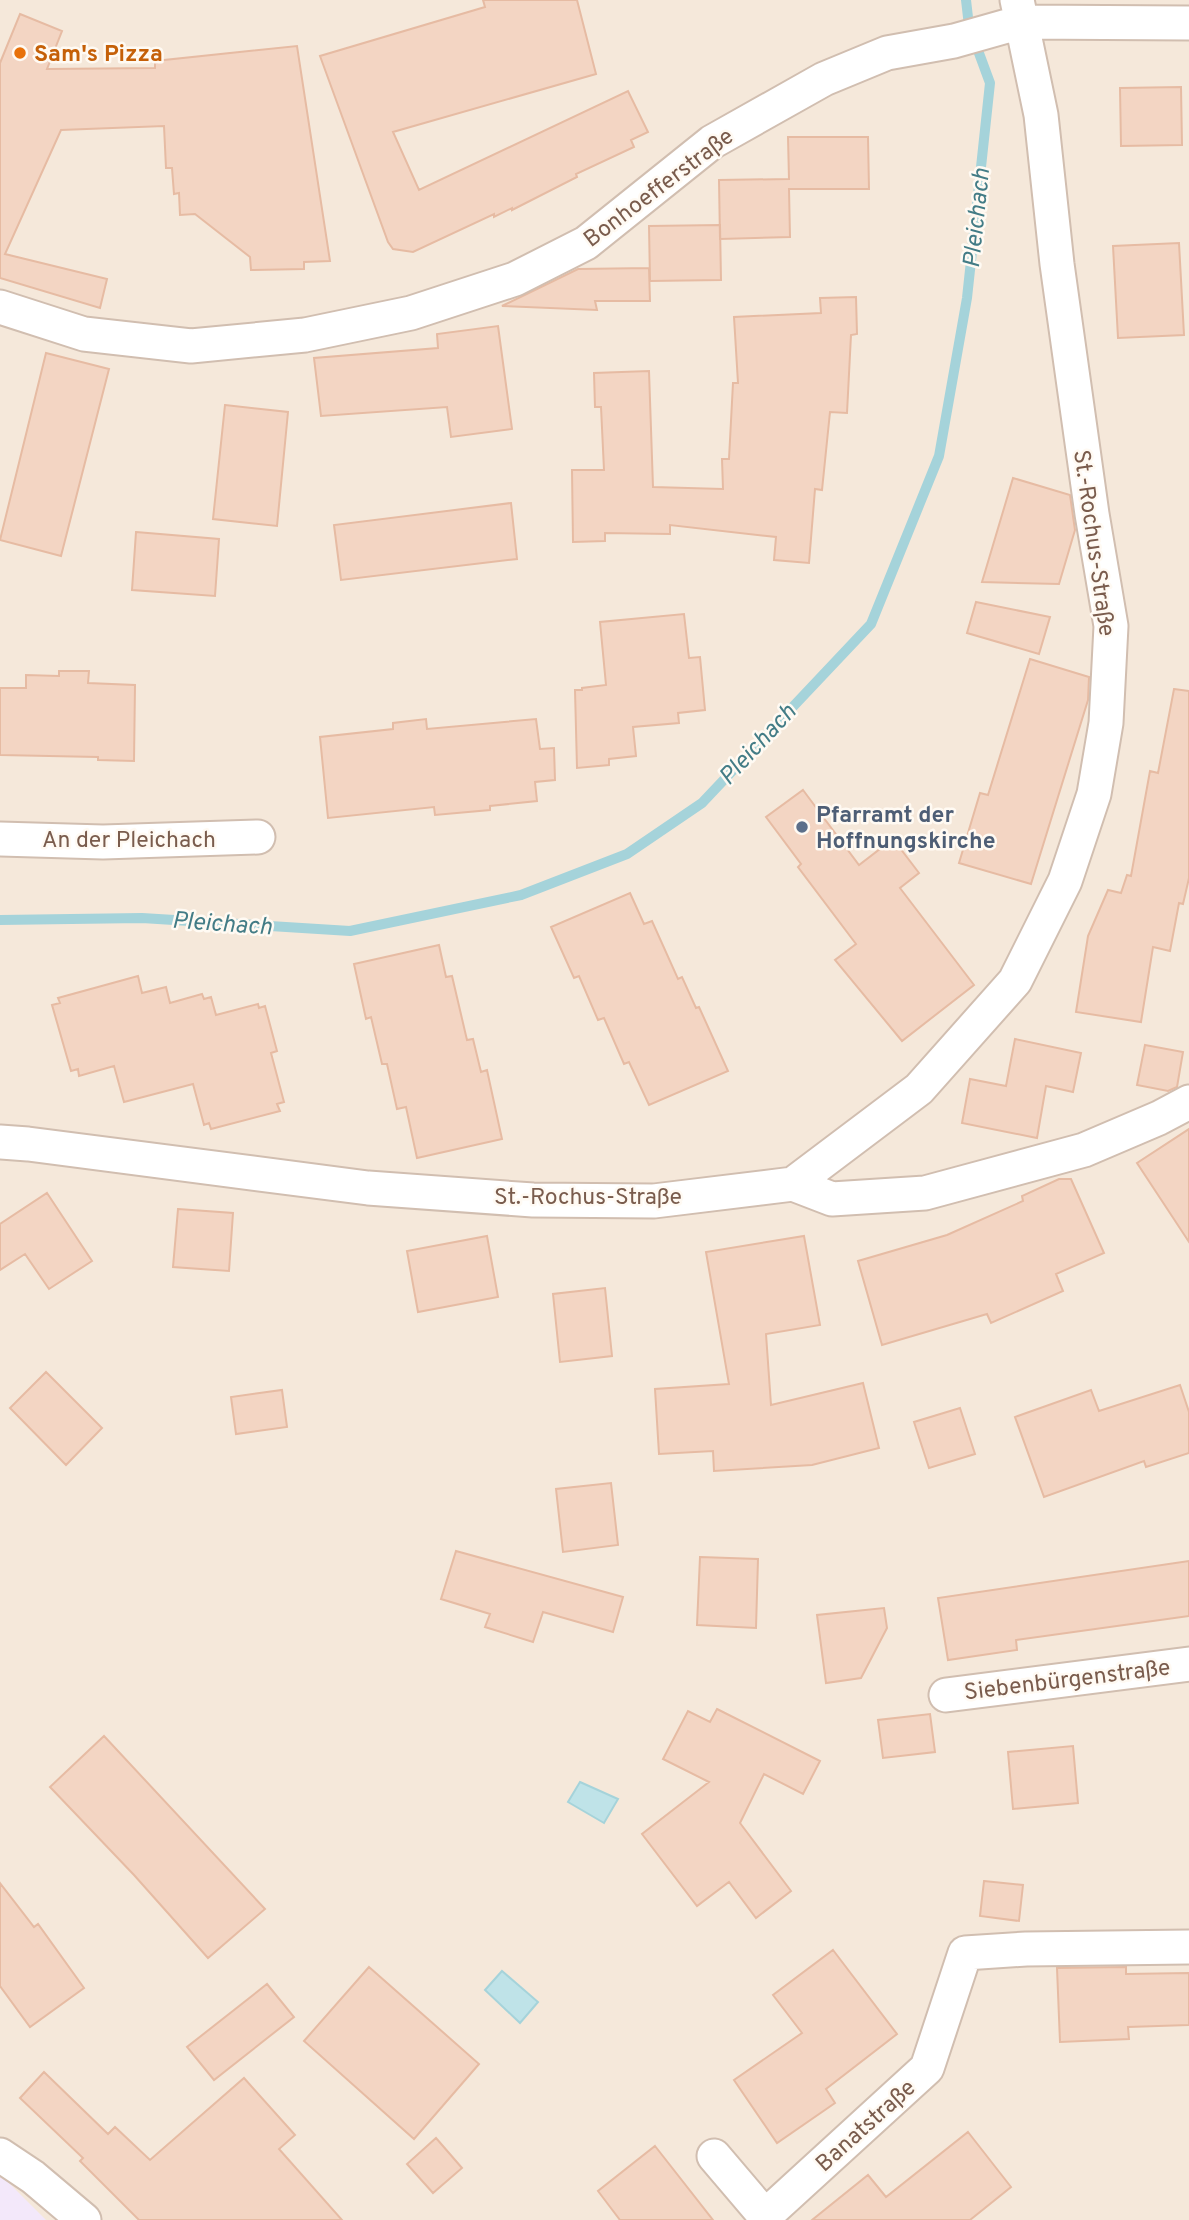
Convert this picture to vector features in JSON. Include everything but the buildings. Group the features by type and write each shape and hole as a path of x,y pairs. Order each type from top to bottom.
{"street":[{"name":"Bonhoefferstraße","path":"0,307 84,334 191,346 305,335 411,313 515,279 586,243 712,142 824,79 887,53 954,41 1019,11 1189,23"},
{"name":"St.-Rochus-Straße","path":"0,1142 368,1188 533,1200 654,1201 793,1184 919,1089 1015,981 1065,881 1094,794 1106,723 1111,626 1092,514 1057,264 1041,115 1019,11"},
{"name":"An der Pleichach","path":"0,839 103,842 258,838"},
{"path":"793,1184 832,1199 925,1193 1084,1150 1189,1102"},
{"name":"Siebenbürgenstraße","path":"946,1695 1189,1664"},
{"name":"Banatstraße","path":"713,2156 767,2218 927,2068 965,1953 1026,1949 1189,1947"},
{"path":"0,2155 33,2177 84,2220"}],"shaded area":[{"path":"0,0 1189,0 1189,2220 0,2220"},
{"path":"0,2174 46,2220 0,2220"}],"water":[{"path":"580,1782 618,1799 604,1823 568,1802"},
{"path":"502,1971 538,2002 520,2023 485,1990"}],"waterway":[{"name":"Pleichach","path":"0,920 142,918 350,931 521,895 627,854 702,803 871,624 939,456 967,298 990,83 969,26 966,0"}],"place":[{"name":"Sam's Pizza","path":"20,53"},
{"name":"Pfarramt der Hoffnungskirche","path":"802,827"}]}
